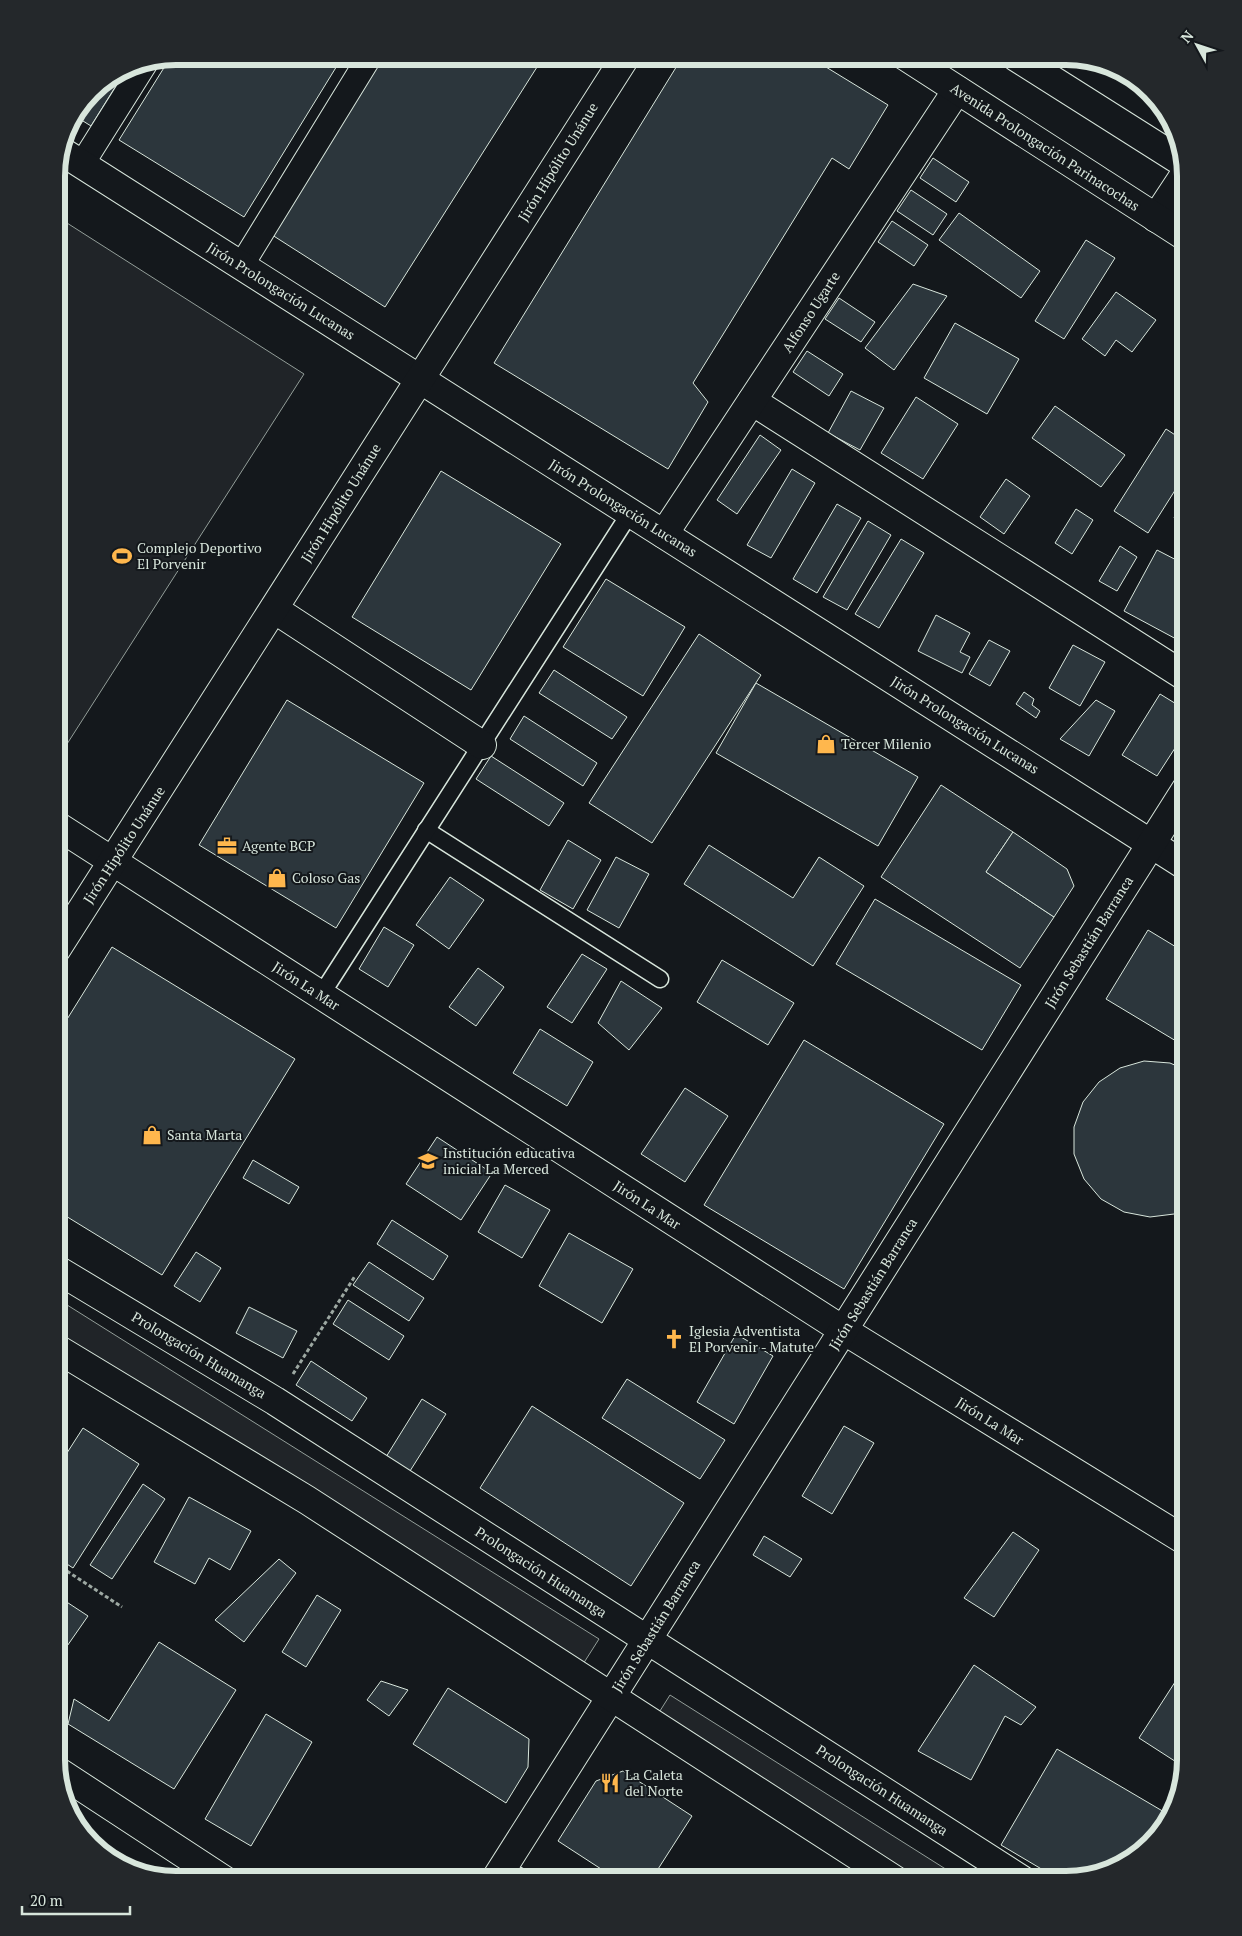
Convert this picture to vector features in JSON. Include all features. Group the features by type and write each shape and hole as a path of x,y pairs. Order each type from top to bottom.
{"street":[{"path":"241,266 364,65"},
{"name":"Jirón Hipólito Unánue","path":"65,936 620,65"},
{"name":"Avenida Prolongación Parinacochas","path":"919,65 1177,231"},
{"path":"1030,65 1175,158"},
{"path":"71,158 139,71"},
{"name":"Alfonso Ugarte","path":"664,534 957,90"},
{"name":"Jirón Prolongación Lucanas","path":"71,158 1177,860"},
{"path":"1156,218 1177,186"},
{"path":"752,401 1177,671"},
{"path":"274,609 482,745"},
{"name":"Jirón Sebastián Barranca","path":"510,1871 611,1696 1177,803"},
{"name":"Jirón La Mar","path":"65,831 843,1330 1177,1535"},
{"name":"Prolongación Huamanga","path":"65,1274 275,1402 1008,1871"},
{"path":"65,1353 307,1500 881,1871"},
{"path":"67,1777 210,1871"}],"lane":[{"path":"321,995 630,513"},
{"path":"426,830 660,979"}],"path":[{"path":"275,1402 355,1276"},
{"path":"65,1570 122,1607"}],"shaded area":[{"name":"Complejo Deportivo El Porvenir","path":"65,222 304,374 67,744 65,743"},
{"path":"65,1304 599,1639 578,1672 65,1351"},
{"path":"670,1695 949,1871 889,1871 653,1722"}],"building":[{"path":"337,65 244,217 119,140 165,66"},
{"path":"375,65 538,65 385,307 269,233"},
{"path":"677,65 823,65 888,105 849,169 832,158 693,383 708,402 668,469 494,363"},
{"path":"119,81 91,126 81,120 84,114 103,93"},
{"path":"933,158 969,182 956,202 920,178"},
{"path":"911,190 947,214 933,235 897,211"},
{"path":"959,213 1040,271 1021,298 939,240"},
{"path":"892,221 928,245 914,266 878,242"},
{"path":"1086,240 1115,258 1064,339 1035,321"},
{"path":"913,284 947,296 894,370 865,348"},
{"path":"1116,292 1156,320 1132,352 1116,340 1105,356 1082,339"},
{"path":"839,298 875,322 861,342 825,319"},
{"path":"955,323 1019,359 987,414 924,378"},
{"path":"807,351 843,374 829,396 793,372"},
{"path":"851,391 884,408 860,450 828,433"},
{"path":"916,397 958,424 923,479 881,453"},
{"path":"1055,406 1125,455 1101,487 1032,438"},
{"path":"1166,429 1177,436 1177,487 1148,533 1114,511"},
{"path":"760,435 781,450 737,514 717,500"},
{"path":"792,469 815,483 771,558 747,545"},
{"path":"441,471 561,544 471,690 352,617"},
{"path":"1006,479 1030,496 1004,534 980,517"},
{"path":"837,504 861,518 817,593 793,579"},
{"path":"1076,509 1093,520 1072,554 1055,543"},
{"path":"868,521 891,535 847,610 823,597"},
{"path":"901,539 924,553 879,628 855,614"},
{"path":"1120,546 1137,557 1117,591 1099,581"},
{"path":"1157,550 1177,560 1177,639 1124,611"},
{"path":"606,579 685,627 643,696 563,647"},
{"path":"936,615 970,633 960,652 970,657 962,673 918,651"},
{"path":"699,634 761,675 652,843 589,803"},
{"path":"989,640 1010,651 990,686 969,674"},
{"path":"1073,645 1105,662 1080,706 1049,688"},
{"path":"554,670 627,717 612,739 539,693"},
{"path":"756,683 918,777 878,846 716,753"},
{"path":"1024,692 1034,699 1032,705 1040,711 1036,718 1016,704"},
{"path":"1160,694 1177,704 1177,745 1157,776 1122,755"},
{"path":"287,700 424,783 336,928 199,845"},
{"path":"1096,700 1115,711 1089,756 1060,739"},
{"path":"524,716 597,763 583,786 510,739"},
{"path":"491,756 564,803 549,826 476,779"},
{"path":"941,785 1013,832 986,872 1054,917 1020,968 881,877"},
{"path":"1013,832 1067,869 1074,886 1054,917 986,872"},
{"path":"568,840 601,860 573,909 540,890"},
{"path":"709,845 793,898 819,857 864,886 813,966 684,884"},
{"path":"616,857 649,874 619,928 587,910"},
{"path":"450,877 484,900 449,949 416,925"},
{"path":"875,899 1021,985 982,1050 836,964"},
{"path":"384,927 414,945 388,987 359,969"},
{"path":"1148,930 1177,948 1177,1042 1106,999"},
{"name":"Santa Marta","path":"112,947 295,1059 162,1275 65,1216 65,1023"},
{"path":"582,954 607,969 572,1023 547,1007"},
{"path":"722,960 794,1003 768,1045 697,1002"},
{"path":"478,968 504,987 476,1026 449,1007"},
{"path":"621,981 662,1008 629,1050 598,1023"},
{"path":"540,1029 593,1062 567,1106 513,1073"},
{"path":"804,1040 944,1124 844,1289 704,1205"},
{"path":"1144,1061 1170,1063 1177,1066 1177,1212 1174,1214 1150,1217 1124,1212 1101,1199 1084,1179 1074,1154 1074,1127 1083,1102 1099,1082 1120,1068"},
{"path":"685,1088 728,1116 685,1182 641,1154"},
{"path":"437,1137 492,1173 461,1220 406,1184"},
{"path":"253,1160 299,1187 289,1204 243,1178"},
{"path":"505,1185 550,1210 522,1258 478,1232"},
{"path":"392,1220 448,1256 433,1280 377,1244"},
{"path":"569,1233 633,1269 602,1323 539,1286"},
{"path":"196,1252 221,1268 200,1302 174,1286"},
{"path":"369,1262 424,1298 409,1321 353,1285"},
{"path":"348,1300 404,1336 389,1360 333,1324"},
{"path":"249,1307 297,1331 283,1358 236,1333"},
{"path":"736,1334 773,1356 734,1424 697,1402"},
{"path":"311,1361 367,1398 352,1421 296,1385"},
{"path":"627,1379 725,1440 700,1479 602,1418"},
{"path":"422,1399 446,1414 410,1471 386,1457"},
{"path":"532,1406 684,1503 631,1586 480,1488"},
{"path":"844,1426 874,1443 832,1514 802,1496"},
{"path":"83,1428 139,1464 73,1568 65,1563 65,1456"},
{"path":"143,1484 165,1499 112,1579 90,1565"},
{"path":"189,1497 251,1531 230,1570 209,1558 195,1584 154,1562"},
{"path":"1013,1532 1039,1550 994,1617 964,1598"},
{"path":"764,1536 802,1559 790,1577 753,1555"},
{"path":"279,1559 296,1573 244,1642 215,1620"},
{"path":"317,1595 341,1610 306,1667 282,1652"},
{"path":"65,1601 88,1616 65,1649"},
{"path":"159,1642 236,1690 174,1789 68,1724 74,1699 109,1721"},
{"path":"974,1665 1036,1707 1021,1725 1005,1716 971,1780 918,1751"},
{"path":"1177,1679 1177,1762 1139,1738"},
{"path":"381,1681 408,1690 389,1716 367,1700"},
{"path":"448,1688 529,1739 528,1767 506,1803 413,1744"},
{"path":"266,1714 312,1742 251,1846 205,1819"},
{"path":"1057,1749 1164,1812 1154,1827 1128,1852 1115,1860 1095,1867 1080,1870 1045,1871 1001,1845"},
{"path":"623,1771 692,1816 657,1871 604,1871 558,1841 596,1781"}],"place":[{"name":"Complejo Deportivo El Porvenir","path":"122,556"},
{"name":"Tercer Milenio","path":"826,744"},
{"name":"Agente BCP","path":"227,846"},
{"name":"Coloso Gas","path":"277,878"},
{"name":"Santa Marta","path":"152,1135"},
{"name":"Institución educativa inicial La Merced","path":"428,1161"},
{"name":"Iglesia Adventista El Porvenir - Matute","path":"674,1339"},
{"name":"La Caleta del Norte","path":"610,1783"}]}
